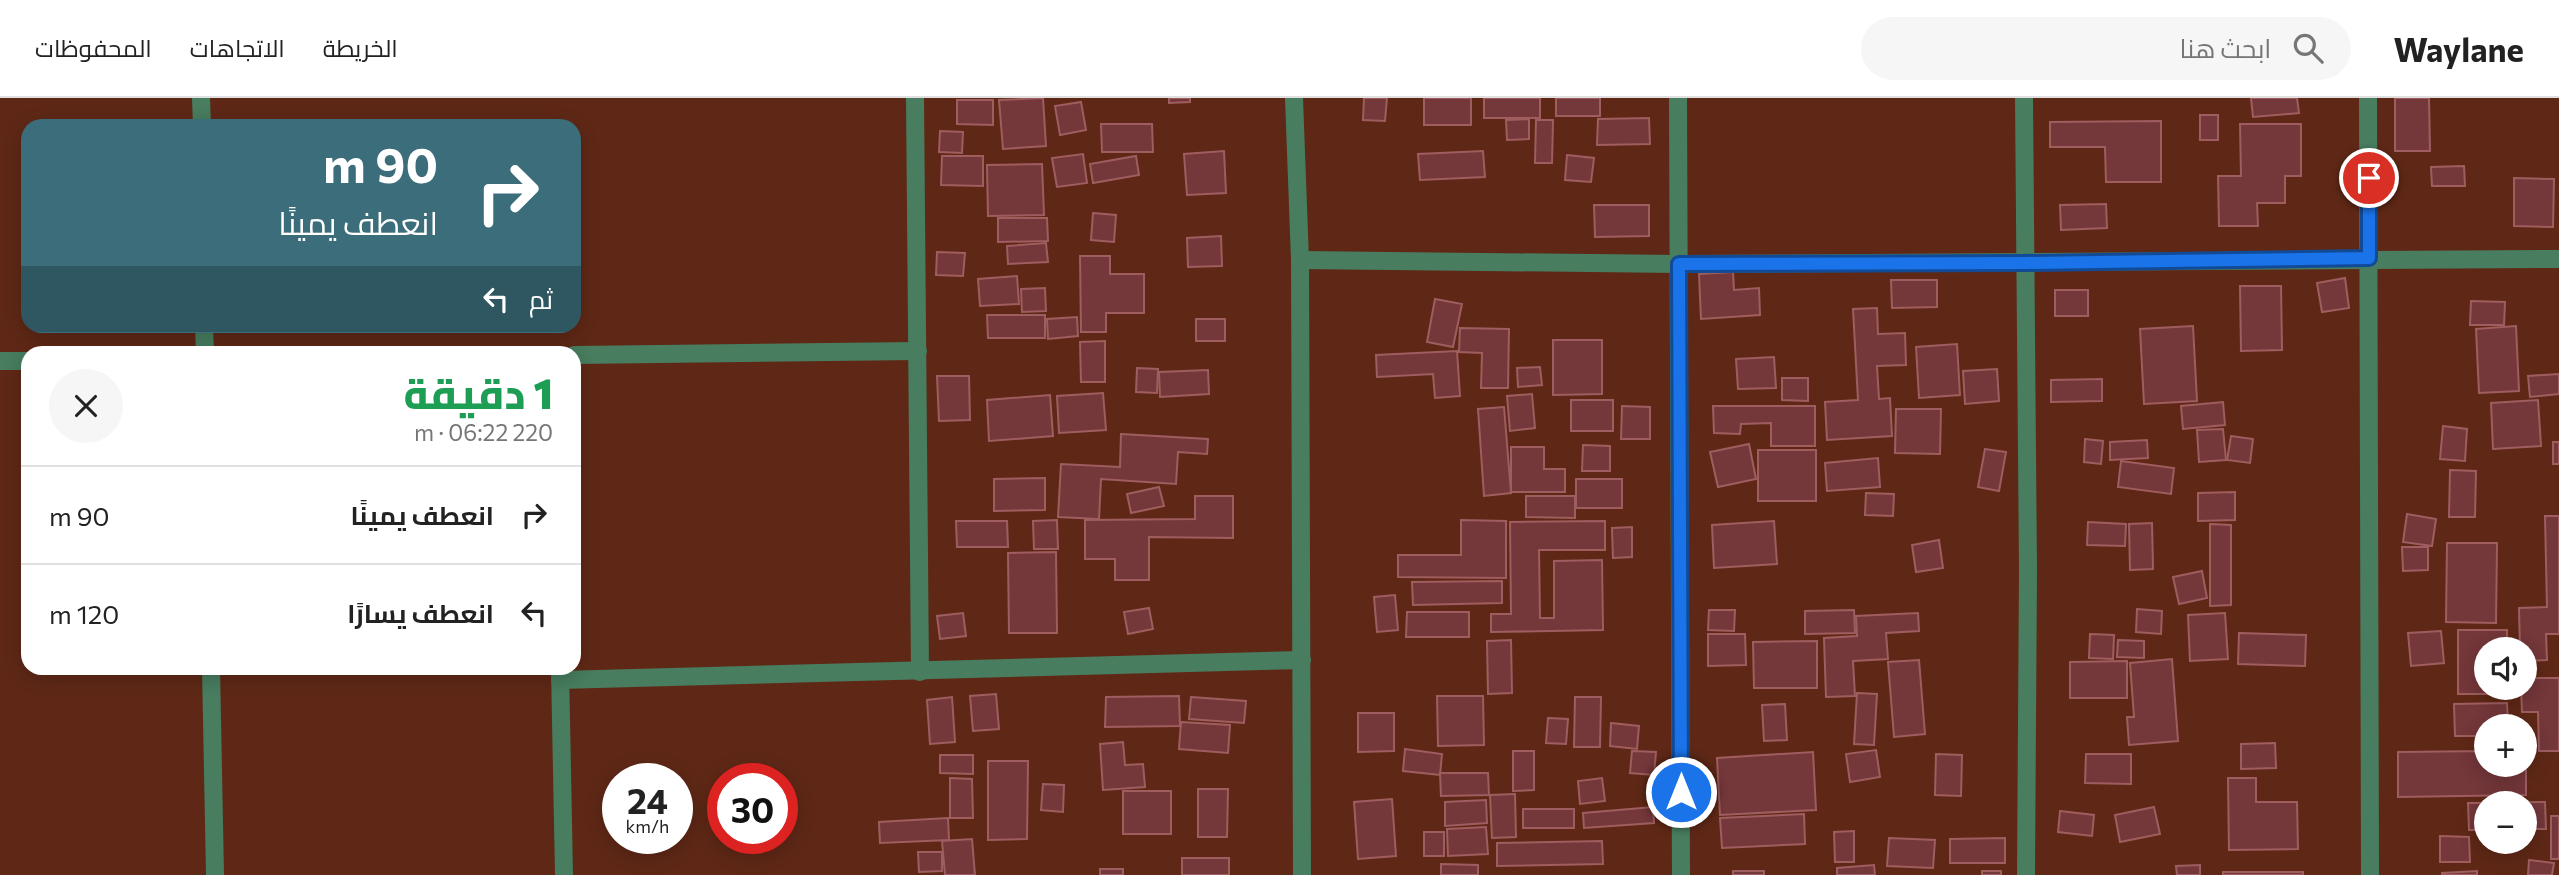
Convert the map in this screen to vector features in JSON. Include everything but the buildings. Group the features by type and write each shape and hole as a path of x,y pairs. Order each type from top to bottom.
{"street":[{"path":"201,98 202,119"},
{"path":"915,98 920,672"},
{"path":"1294,98 1300,260 1302,875"},
{"path":"1678,98 1681,875"},
{"path":"2024,98 2028,571 2026,875"},
{"path":"2368,98 2370,875"},
{"path":"1300,260 1679,264 2559,259"},
{"path":"581,355 918,351"},
{"path":"0,360 21,361"},
{"path":"581,674 920,672 1302,660"},
{"path":"211,675 215,875"},
{"path":"560,675 564,875"}],"route":[{"path":"1681,792 1679,264 2369,258 2369,178"}]}
